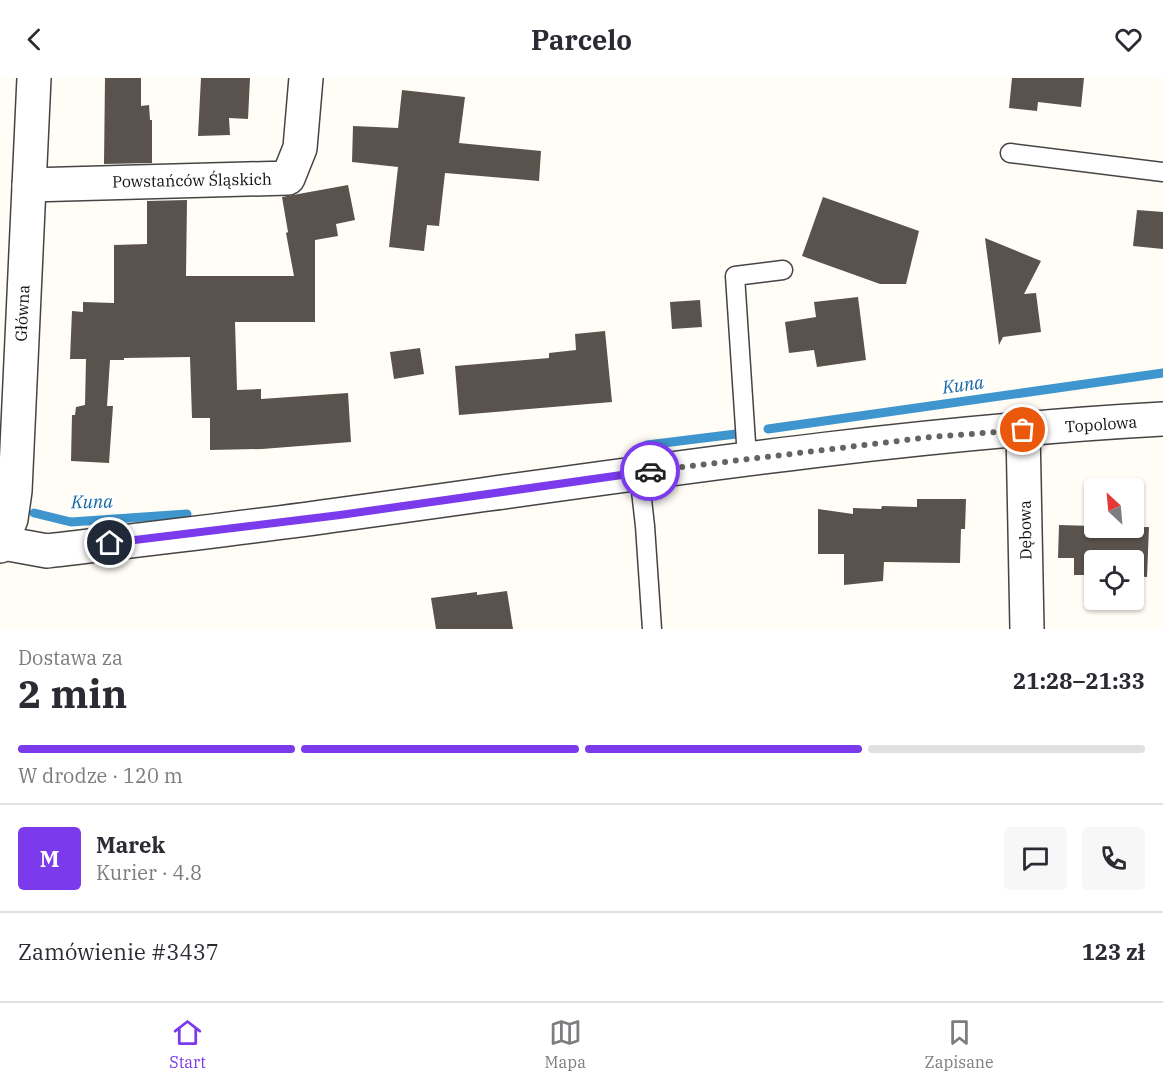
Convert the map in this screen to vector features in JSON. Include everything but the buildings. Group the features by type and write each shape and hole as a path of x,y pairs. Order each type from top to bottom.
{"street":[{"name":"Główna","path":"1,545 11,519 15,491 34,78"},
{"name":"Powstańców Śląskich","path":"29,185 288,178 300,148 306,78"},
{"name":"Topolowa","path":"1,545 47,551 340,515 747,458 931,437 1163,419"},
{"name":"Dębowa","path":"1023,430 1027,629"}],"lane":[{"path":"1010,153 1163,172"},
{"path":"747,458 735,276 783,270"},
{"path":"639,473 652,629"}],"waterway":[{"name":"Kuna","path":"768,429 1163,373"},
{"name":"Kuna","path":"647,445 736,434"},
{"name":"Kuna","path":"34,513 71,522 187,514"}],"way so far":[{"path":"650,471 931,437 1023,430"}],"route":[{"path":"110,543 340,515 650,471"}]}
